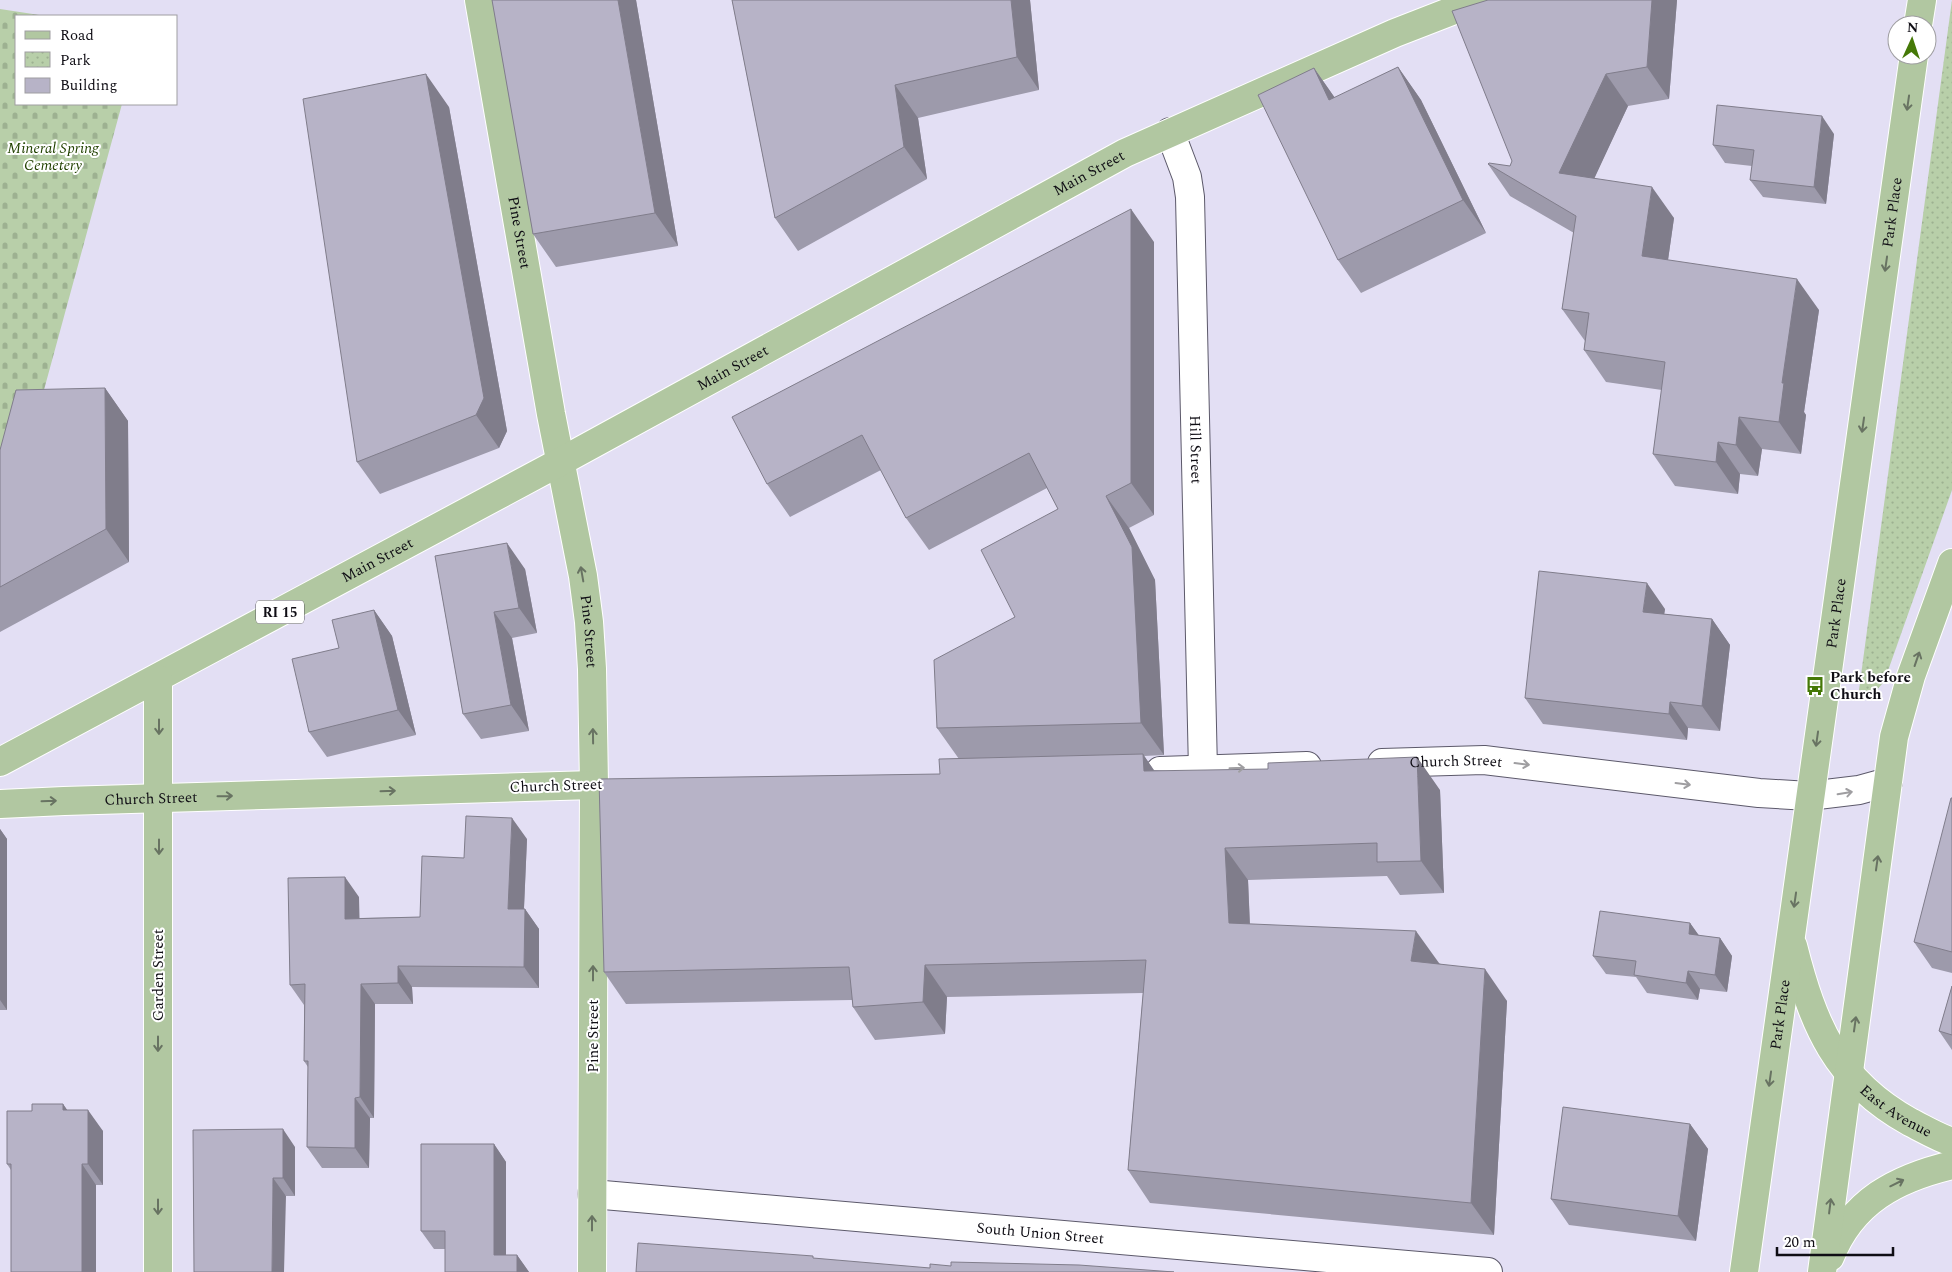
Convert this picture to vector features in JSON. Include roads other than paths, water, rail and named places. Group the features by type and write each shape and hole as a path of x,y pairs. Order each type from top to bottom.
{"main road":[{"name":"Pine Street","path":"479,0 560,462 583,576 606,785 592,1194 592,1272"},
{"name":"Main Street","path":"0,762 560,462 1125,153 1395,33 1480,0"},
{"path":"1920,15 1922,0"},
{"name":"Park Place","path":"1744,1267 1913,65"},
{"path":"1823,1272 1848,1072 1894,737 1902,705 1952,563"},
{"name":"Garden Street","path":"158,678 158,1272"},
{"name":"Church Street","path":"0,804 606,785"},
{"name":"East Avenue","path":"1790,933 1807,998 1818,1025 1848,1072 1863,1090 1881,1105 1926,1131 1952,1142"},
{"path":"1823,1272 1844,1228 1872,1200 1889,1187 1912,1176 1952,1164"}],"street":[{"name":"Hill Street","path":"1170,132 1187,177 1190,197 1202,770"},
{"name":"Church Street","path":"1357,764 1484,760 1759,793 1809,796 1859,790 1888,782"},
{"path":"1133,771 1328,765"},
{"name":"South Union Street","path":"592,1194 1488,1272"}],"place":[{"name":"Park before Church","path":"1815,686"}],"park label":[{"name":"Mineral Spring Cemetery","path":"53,156"}]}
